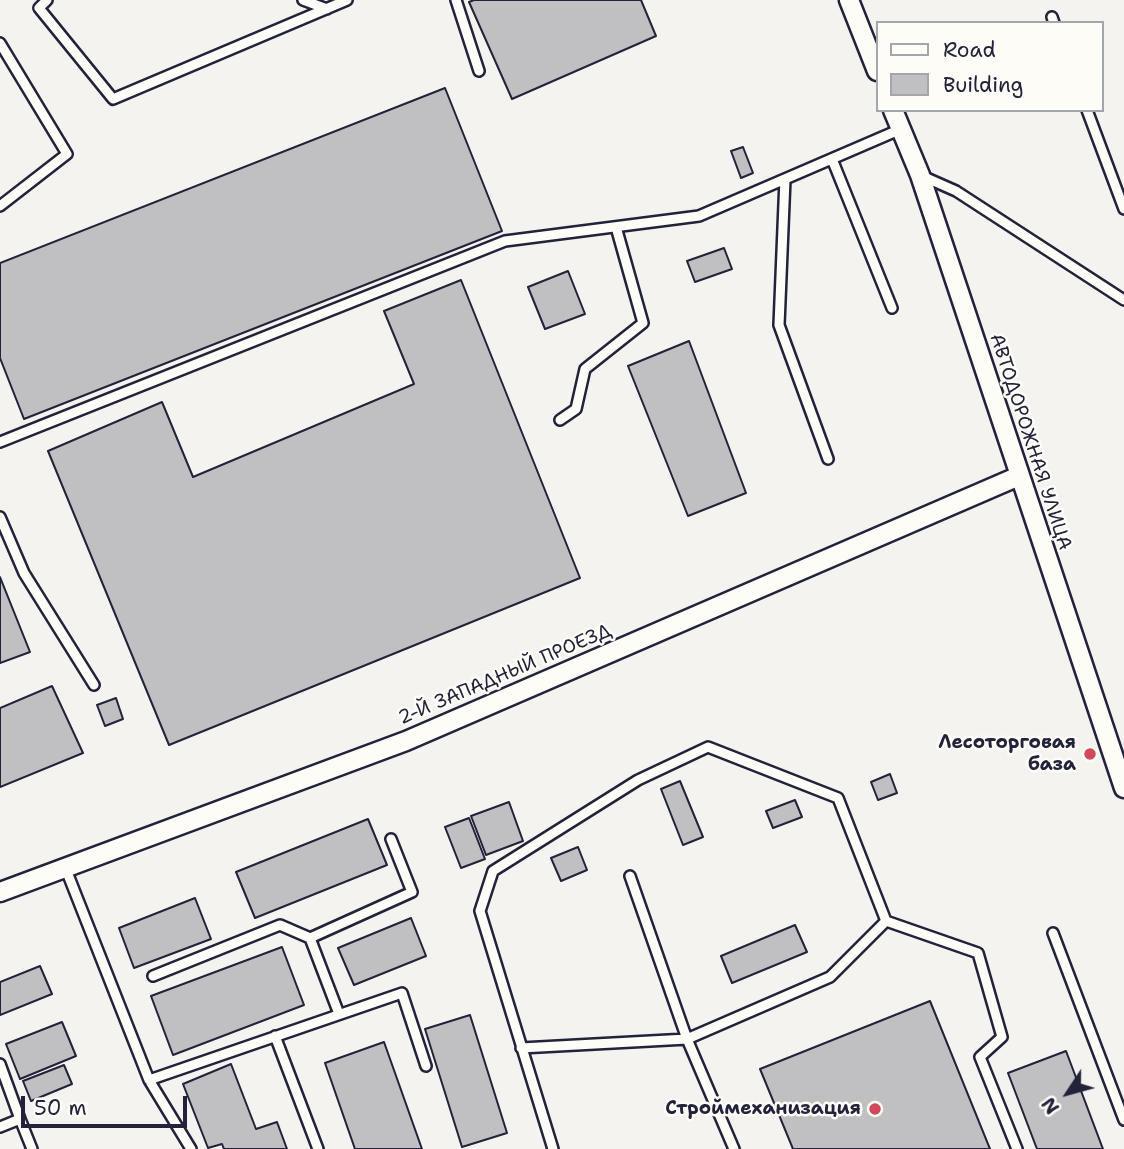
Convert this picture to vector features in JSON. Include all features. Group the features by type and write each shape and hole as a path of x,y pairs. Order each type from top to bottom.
{"street":[{"path":"849,0 876,68"},
{"name":"АВТОДОРОЖНАЯ УЛИЦА","path":"894,112 920,175 1124,788"},
{"name":"2-Й ЗАПАДНЫЙ ПРОЕЗД","path":"0,892 407,741 1019,476"}],"lane":[{"path":"47,0 39,8 113,100 347,0"},
{"path":"303,0 327,9"},
{"path":"456,0 479,71"},
{"path":"0,43 66,154 0,206"},
{"path":"1088,112 1124,209"},
{"path":"0,442 505,241 699,216 901,130"},
{"path":"832,159 892,308"},
{"path":"920,175 956,191 1124,300"},
{"path":"785,179 779,325 828,459"},
{"path":"560,420 576,409 585,369 643,323 616,227"},
{"path":"0,517 24,573 94,685"},
{"path":"552,1149 480,911 493,871 638,779 708,747 838,798 886,921 978,953 1002,1037 980,1057 1017,1149"},
{"path":"310,938 412,892 391,839"},
{"path":"65,867 149,1080 191,1149"},
{"path":"630,876 687,1039 734,1149"},
{"path":"522,1048 687,1039 830,977 886,921"},
{"path":"153,976 280,925 310,938 338,1014"},
{"path":"1053,933 1124,1119"},
{"path":"149,1080 402,993 426,1066"},
{"path":"275,1036 318,1149"},
{"path":"0,1064 32,1149"},
{"path":"0,1128 20,1119"}],"building":[{"path":"641,0 656,36 512,99 469,2"},
{"path":"445,88 502,231 24,419 0,358 0,263"},
{"path":"743,147 753,173 741,178 731,151"},
{"path":"724,248 732,269 695,282 687,261"},
{"path":"568,271 585,314 545,329 528,287"},
{"path":"461,280 580,578 169,745 48,451 162,402 193,477 414,384 384,311"},
{"path":"689,341 746,493 688,516 628,366"},
{"path":"0,577 30,652 0,663"},
{"path":"52,686 83,753 0,787 0,708"},
{"path":"116,698 123,719 105,726 97,705"},
{"path":"890,774 897,793 878,800 871,782"},
{"path":"680,781 703,837 683,845 661,789"},
{"path":"795,800 802,817 773,828 766,811"},
{"path":"509,802 523,841 486,855 471,816"},
{"path":"469,818 485,859 461,868 445,827"},
{"path":"368,819 387,865 255,918 236,872"},
{"path":"578,847 587,870 561,881 551,858"},
{"path":"195,898 211,939 134,968 119,928"},
{"path":"411,918 426,956 354,985 338,948"},
{"path":"795,925 807,952 732,983 721,956"},
{"path":"282,947 304,1005 173,1055 151,996"},
{"path":"40,966 52,994 0,1015 0,982"},
{"name":"Строймеханизация","path":"930,1001 990,1149 793,1149 760,1069"},
{"path":"470,1015 507,1133 462,1147 425,1029"},
{"path":"62,1022 76,1056 20,1079 6,1044"},
{"path":"384,1042 422,1149 355,1149 325,1063"},
{"path":"1066,1051 1103,1149 1037,1149 1008,1073"},
{"path":"231,1064 256,1129 277,1122 287,1149 224,1149 222,1144 208,1148 183,1084"},
{"path":"64,1065 72,1084 31,1101 23,1081"}],"place":[{"name":"Лесоторговая база","path":"1090,754"},
{"name":"Строймеханизация","path":"875,1109"}]}
